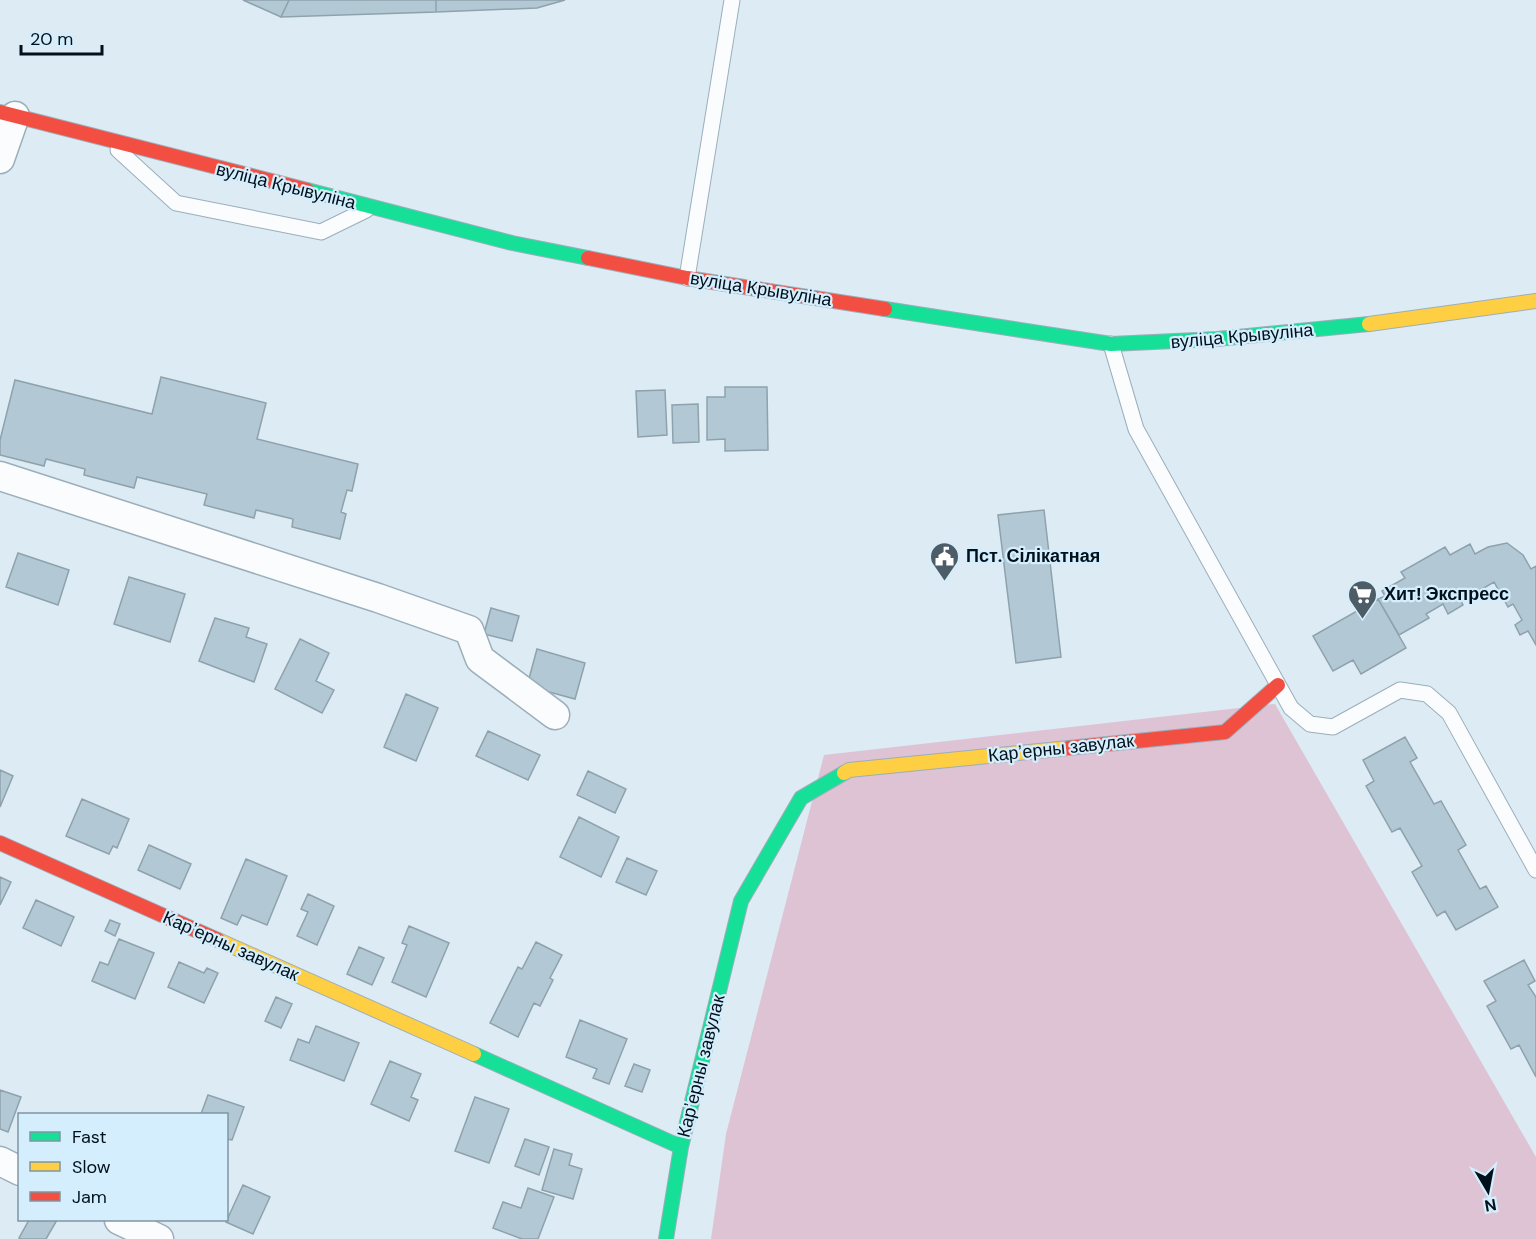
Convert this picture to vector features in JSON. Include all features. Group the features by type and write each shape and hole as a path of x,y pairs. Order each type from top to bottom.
{"street":[{"name":"вуліца Крывуліна","path":"7,114 512,243 687,278 1111,344 1272,334 1424,318 1536,302"},
{"path":"0,159 7,114"},
{"path":"0,476 378,598 469,630 480,659 555,715"},
{"name":"Карʼерны завулак","path":"0,843 681,1147 741,901 801,798 849,770 1225,732 1278,685"},
{"path":"666,1239 681,1147"},
{"path":"0,1161 18,1170"},
{"path":"121,1221 159,1239"}],"lane":[{"path":"687,278 732,0"},
{"path":"107,140 176,203 321,232 371,207"},
{"path":"1111,344 1136,429 1291,708 1310,724 1333,727 1400,690 1427,694 1449,713 1536,870"}],"shaded area":[{"path":"1275,704 1536,1157 1536,1239 711,1239 726,1134 824,755"}],"building":[{"path":"243,0 289,0 281,17"},
{"path":"289,0 436,0 436,12 281,17"},
{"path":"436,0 565,0 537,8 436,12"},
{"path":"161,377 266,403 257,439 358,464 352,491 347,490 341,512 346,514 340,539 292,527 293,519 256,510 254,518 204,505 207,494 137,477 134,488 84,475 85,469 46,459 44,466 0,455 0,440 15,380 152,414"},
{"path":"725,387 767,387 768,450 725,451 725,439 707,440 707,397 725,397"},
{"path":"665,390 667,435 638,437 636,391"},
{"path":"698,404 699,442 673,443 672,405"},
{"path":"1044,510 1061,657 1016,663 998,515"},
{"path":"1507,543 1523,555 1531,569 1536,566 1536,645 1528,631 1520,635 1515,625 1522,620 1513,604 1508,607 1494,582 1472,595 1469,589 1458,595 1463,605 1448,614 1443,604 1426,614 1429,618 1399,635 1378,599 1385,596 1382,591 1405,578 1401,572 1445,547 1450,555 1470,544 1475,554 1488,547"},
{"path":"18,553 69,570 58,605 6,587"},
{"path":"129,577 185,594 170,642 114,624"},
{"path":"1378,599 1406,648 1361,674 1353,660 1333,671 1313,636"},
{"path":"491,608 519,616 512,641 484,634"},
{"path":"215,618 249,628 246,637 267,644 254,682 199,661"},
{"path":"300,639 329,653 316,681 334,690 322,713 275,689"},
{"path":"537,649 585,663 575,699 527,686"},
{"path":"406,694 438,708 416,761 384,747"},
{"path":"488,731 540,755 528,780 476,756"},
{"path":"1405,737 1417,758 1410,762 1434,804 1441,801 1466,845 1458,850 1480,889 1486,886 1498,907 1456,930 1445,911 1437,916 1412,872 1422,866 1400,828 1392,832 1366,786 1374,781 1363,760"},
{"path":"0,770 13,776 0,807"},
{"path":"588,771 626,789 615,813 577,795"},
{"path":"82,799 129,819 117,848 113,846 109,854 66,836"},
{"path":"579,817 619,837 601,877 560,857"},
{"path":"149,845 191,864 180,889 138,870"},
{"path":"627,858 657,871 646,895 616,882"},
{"path":"246,859 287,876 267,925 242,915 237,925 221,918"},
{"path":"0,877 11,882 0,905"},
{"path":"308,894 334,906 317,945 297,936 308,912 301,909"},
{"path":"36,900 74,917 61,946 23,928"},
{"path":"110,920 120,924 115,936 105,931"},
{"path":"409,926 449,943 426,997 392,982 407,945 402,943"},
{"path":"119,939 154,953 135,999 92,981 100,962 108,965"},
{"path":"536,942 562,955 550,978 553,980 540,1006 534,1003 518,1037 490,1023 518,967 522,969"},
{"path":"359,947 384,958 372,985 347,974"},
{"path":"1524,960 1535,981 1528,985 1536,997 1536,1077 1519,1045 1511,1049 1487,1006 1496,1001 1484,981"},
{"path":"179,962 204,973 207,968 218,973 204,1003 168,987"},
{"path":"276,997 292,1004 281,1028 265,1021"},
{"path":"580,1020 627,1039 609,1084 593,1078 597,1069 566,1057"},
{"path":"316,1026 359,1043 344,1081 290,1060 298,1039 309,1043"},
{"path":"390,1061 421,1074 411,1097 418,1100 409,1121 371,1104"},
{"path":"634,1064 650,1070 642,1092 625,1086"},
{"path":"0,1090 21,1097 8,1132 0,1129"},
{"path":"208,1095 244,1107 232,1140 228,1139 228,1113 201,1113"},
{"path":"475,1097 509,1109 489,1163 455,1151"},
{"path":"525,1139 549,1147 539,1175 515,1166"},
{"path":"554,1149 572,1154 569,1165 582,1169 573,1199 542,1190"},
{"path":"243,1185 270,1197 253,1234 226,1222"},
{"path":"528,1188 554,1197 538,1239 522,1239 493,1228 503,1202 521,1208"},
{"path":"28,1221 56,1221 46,1239 19,1238"}],"traffic: fast":[{"path":"307,190 512,243 588,258"},
{"path":"885,309 1111,344 1217,339 1369,324"},
{"path":"666,1239 681,1147 741,901 801,798 844,773"},
{"path":"474,1054 681,1147"}],"traffic: slow":[{"path":"1369,324 1536,301"},
{"path":"844,773 849,770 1068,748"},
{"path":"218,940 474,1054"}],"traffic: jam":[{"path":"0,112 307,190"},
{"path":"588,258 687,278 885,309"},
{"path":"1068,748 1225,732 1278,685"},
{"path":"0,843 218,940"}],"place":[{"name":"Пст. Сілікатная","path":"945,582"},
{"name":"Хит! Экспресс","path":"1363,620"}]}
